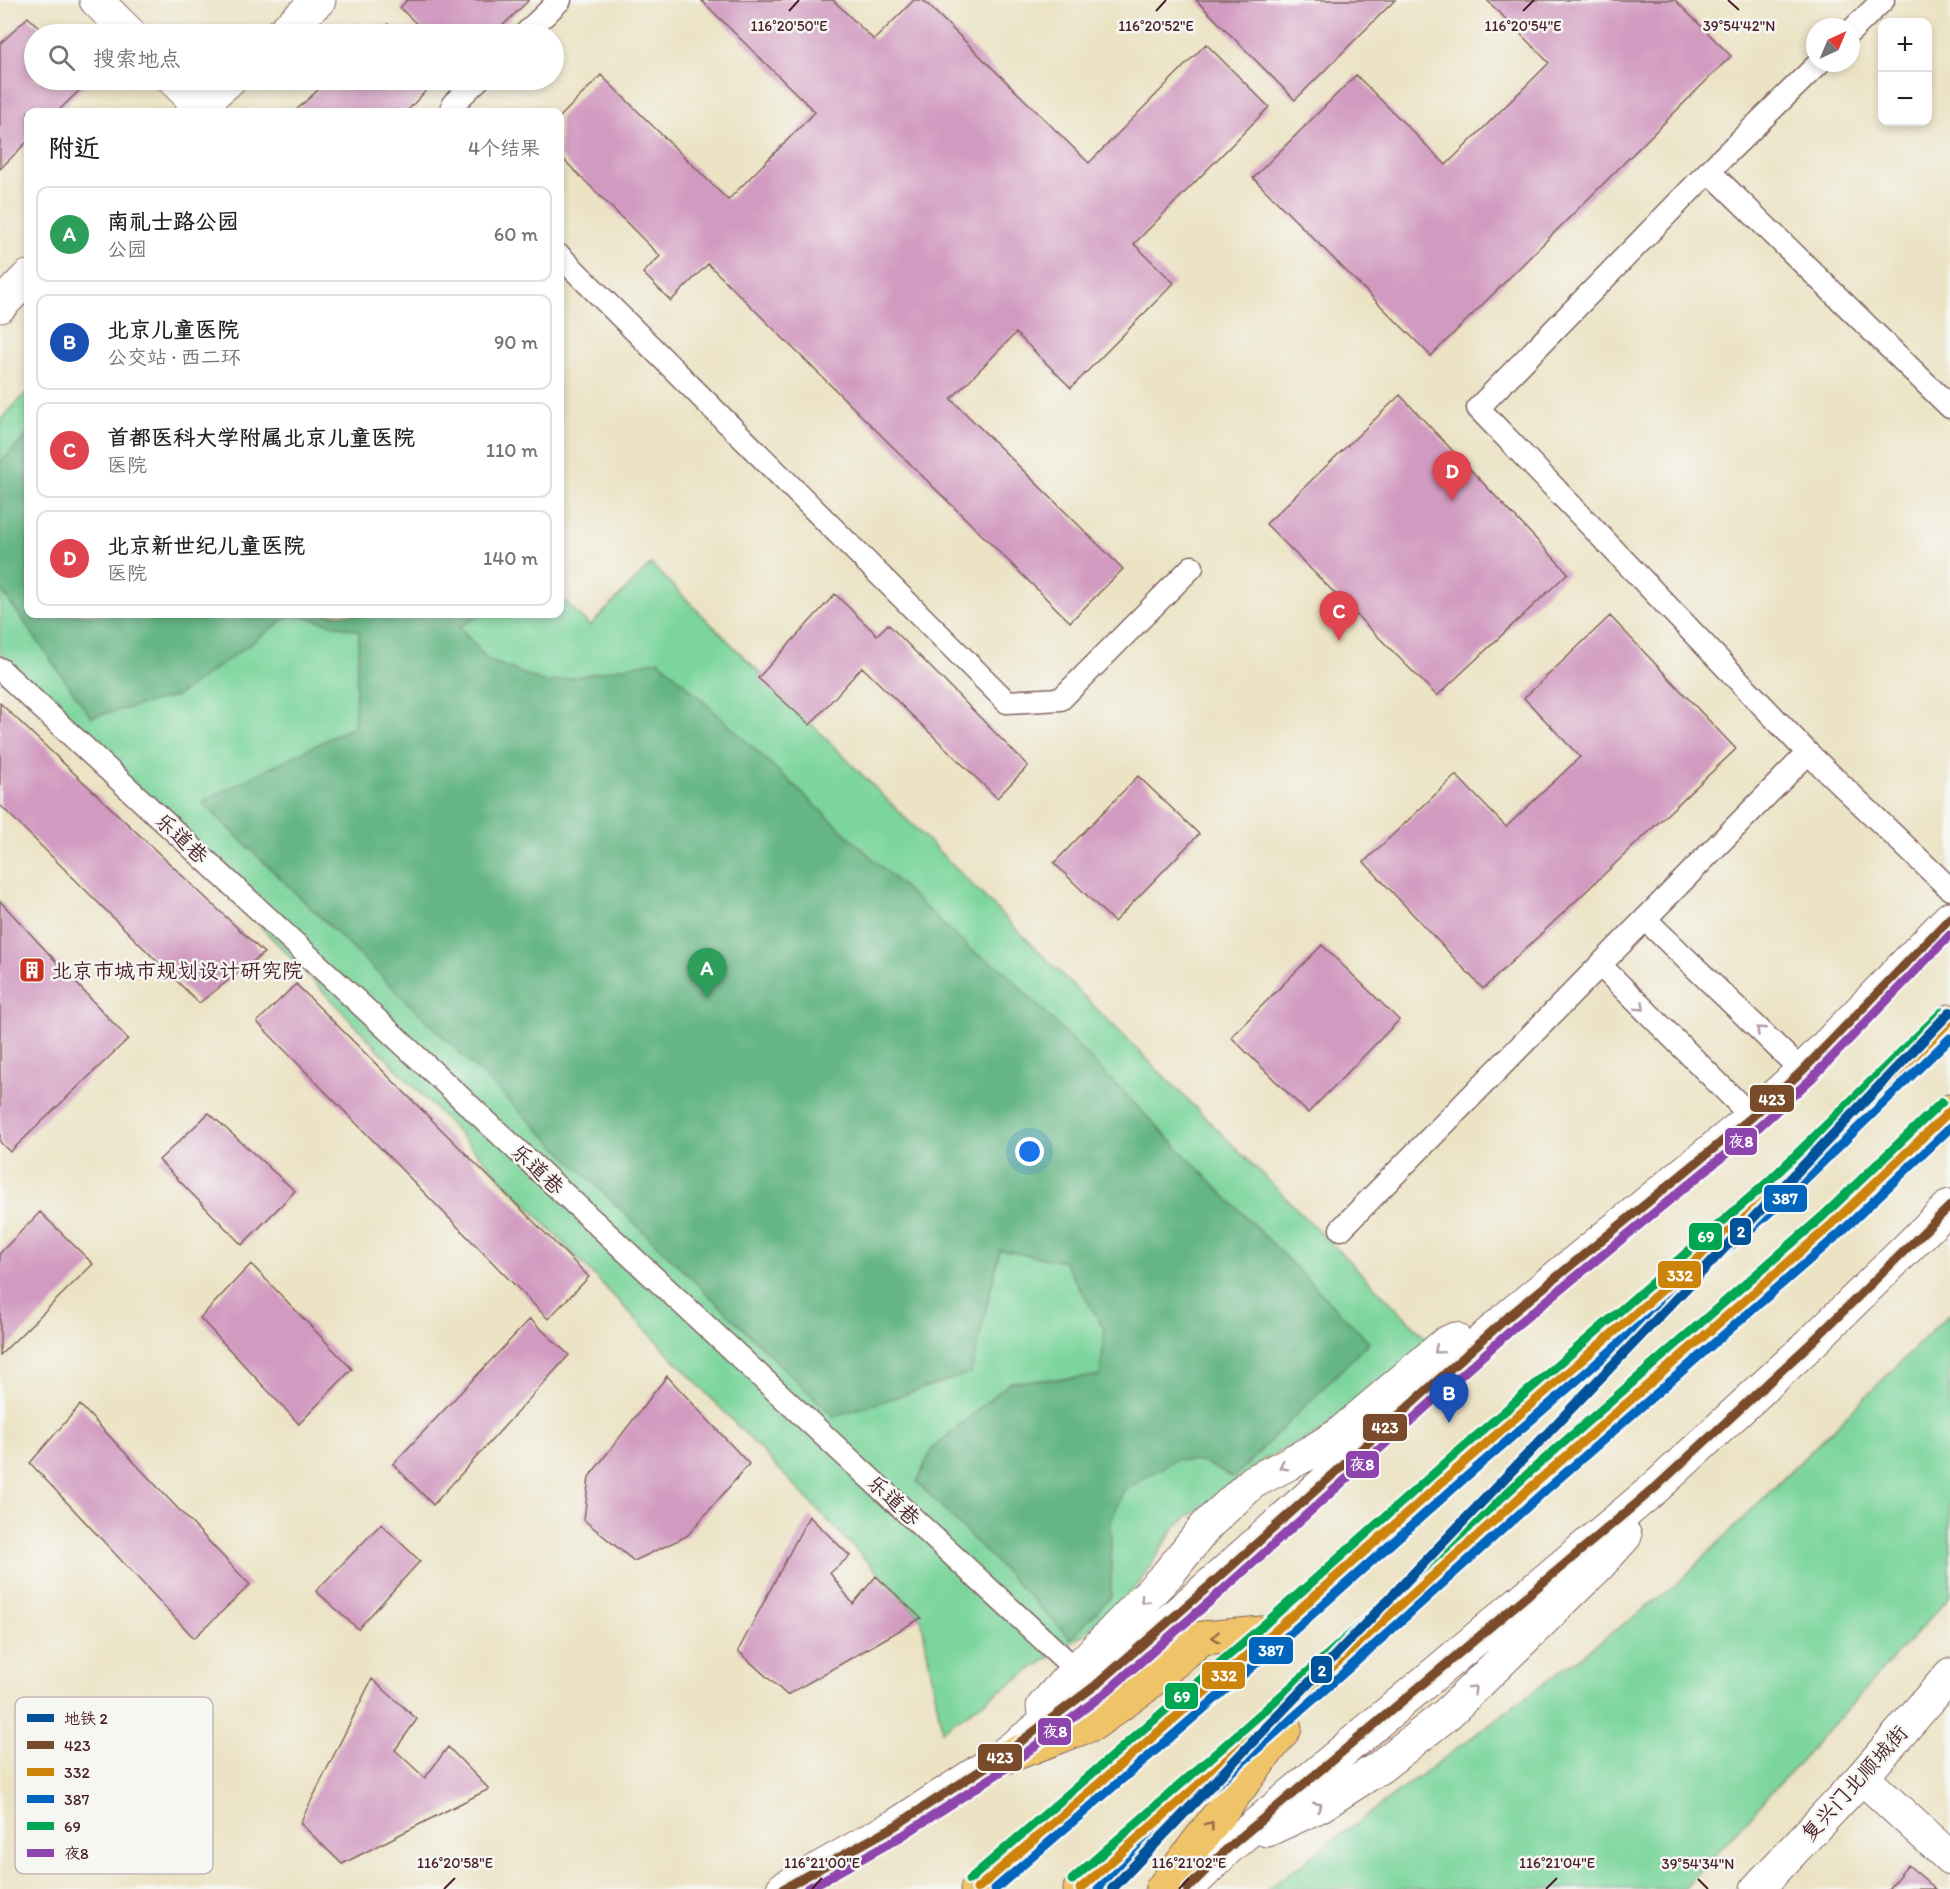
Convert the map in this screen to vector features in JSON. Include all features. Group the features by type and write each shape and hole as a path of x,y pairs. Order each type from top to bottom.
{"highway":[{"path":"977,1889 1274,1632 1777,1190 1950,1021"},
{"path":"1080,1889 1331,1668 1539,1480 1831,1225 1950,1111"},
{"path":"995,1761 1093,1724 1143,1688 1202,1638 1274,1632"},
{"path":"1162,1889 1331,1668"}],"street":[{"path":"96,0 120,24"},
{"path":"292,24 319,0"},
{"path":"182,90 195,108"},
{"path":"197,108 218,90"},
{"path":"0,306 24,281"},
{"path":"783,1889 895,1826 995,1761 1096,1685 1509,1316 1752,1117 1802,1071 1950,918"},
{"path":"1187,1889 1227,1849 1321,1805 1380,1767 1447,1714 1598,1566 1754,1396 1950,1206"},
{"path":"995,1761 1076,1670 1167,1575 1207,1525 1253,1482 1337,1436 1446,1343 1509,1316"},
{"name":"复兴门北顺城街","path":"1757,1889 1862,1777 1950,1675"},
{"path":"1862,1777 1950,1858"}],"lane":[{"path":"535,24 560,0"},
{"path":"1860,22 1883,0"},
{"path":"1810,72 1709,171 1479,408 1808,753 1950,889"},
{"path":"452,108 453,104 468,90"},
{"path":"1709,171 1950,407"},
{"path":"564,259 1008,702 1061,699 1192,567"},
{"name":"乐道巷","path":"0,669 1076,1670"},
{"path":"1341,1229 1808,753"},
{"path":"1645,920 1802,1071"},
{"path":"1600,965 1752,1117"}],"green space":[{"path":"24,395 24,618 564,618 564,600 590,626 651,564 1431,1343 1324,1430 1265,1459 1175,1527 1137,1586 1084,1634 942,1730 921,1618 0,653 0,420"},
{"path":"24,438 24,618 286,618 177,696 91,717 0,588 0,463"},
{"path":"308,618 475,618 459,627 488,660 547,683 659,660 972,951 1001,968 1369,1342 1233,1478 1205,1463 1176,1459 1123,1491 1111,1522 1111,1596 1071,1639 917,1482 932,1449 1010,1382 1100,1376 1105,1330 1064,1262 1000,1250 971,1373 834,1417 202,802 354,726 359,631"},
{"path":"1950,1313 1950,1596 1684,1889 1268,1889 1675,1586"}],"building":[{"path":"407,0 529,0 504,24 417,24 400,8"},
{"path":"701,0 833,0 874,40 914,0 923,0 1089,163 1206,44 1269,107 1134,244 1174,283 1071,388 1016,333 951,399 1123,569 1070,622 708,264 671,301 643,273 660,256 564,160 564,113 601,75 728,200 815,112"},
{"path":"1196,0 1395,0 1295,100"},
{"path":"1487,0 1675,0 1731,56 1431,356 1253,178 1356,75 1446,165 1549,63"},
{"path":"28,17 35,24 24,24 24,90 80,90 61,108 24,108 24,145 0,169 0,44"},
{"path":"318,90 427,90 410,108 298,108"},
{"path":"1400,395 1568,573 1437,696 1266,524"},
{"path":"835,594 877,635 888,624 1028,766 997,798 862,667 810,725 758,678"},
{"path":"1610,616 1736,749 1483,989 1364,862 1456,775 1506,827 1580,757 1524,698"},
{"path":"0,703 264,953 199,1003 0,805"},
{"path":"1138,776 1199,834 1114,922 1054,863"},
{"name":"北京市城市规划设计研究院","path":"0,901 128,1039 10,1152 0,1142"},
{"path":"1322,945 1399,1020 1308,1113 1231,1037"},
{"path":"296,984 589,1277 548,1319 257,1022"},
{"path":"209,1113 295,1191 242,1245 159,1160"},
{"path":"40,1212 93,1264 0,1355 0,1253"},
{"path":"251,1264 352,1369 299,1424 200,1318"},
{"path":"530,1319 569,1355 433,1505 393,1464"},
{"path":"667,1376 749,1464 687,1536 634,1561 584,1520 589,1477"},
{"path":"80,1405 250,1585 194,1638 30,1463"},
{"path":"809,1516 850,1556 830,1573 853,1604 876,1576 921,1618 787,1695 738,1651"},
{"path":"381,1524 420,1561 358,1629 316,1591"},
{"path":"372,1679 417,1719 395,1750 425,1778 448,1747 489,1789 342,1864 300,1823"},
{"path":"1908,1865 1936,1889 1888,1889"}],"metro line":[{"name":"2","path":"1112,1889 1950,1012"}],"transit line":[{"name":"423","path":"783,1889 895,1826 995,1761 1096,1685 1509,1316 1752,1117 1802,1071 1950,918"},
{"name":"夜8","path":"807,1889 902,1836 1002,1771 1104,1694 1517,1325 1760,1126 1811,1079 1950,935"},
{"name":"69","path":"969,1880 1266,1623 1459,1451 1769,1181 1942,1012"},
{"name":"332","path":"977,1889 1274,1632 1467,1460 1777,1190 1950,1021"},
{"name":"387","path":"995,1889 1282,1641 1475,1469 1785,1199 1950,1038"},
{"name":"69","path":"1072,1880 1323,1659 1531,1471 1823,1216 1942,1102"},
{"name":"332","path":"1080,1889 1331,1668 1539,1480 1831,1225 1950,1111"},
{"name":"387","path":"1098,1889 1339,1677 1547,1489 1839,1234 1950,1128"},
{"name":"423","path":"1187,1889 1227,1849 1656,1487 1812,1342 1950,1206"}],"place":[{"name":"北京新世纪儿童医院","path":"1452,501"},
{"name":"首都医科大学附属北京儿童医院","path":"1339,641"},
{"name":"北京市城市规划设计研究院","path":"32,970"},
{"name":"南礼士路公园","path":"707,998"},
{"name":"北京儿童医院","path":"1449,1423"}]}
